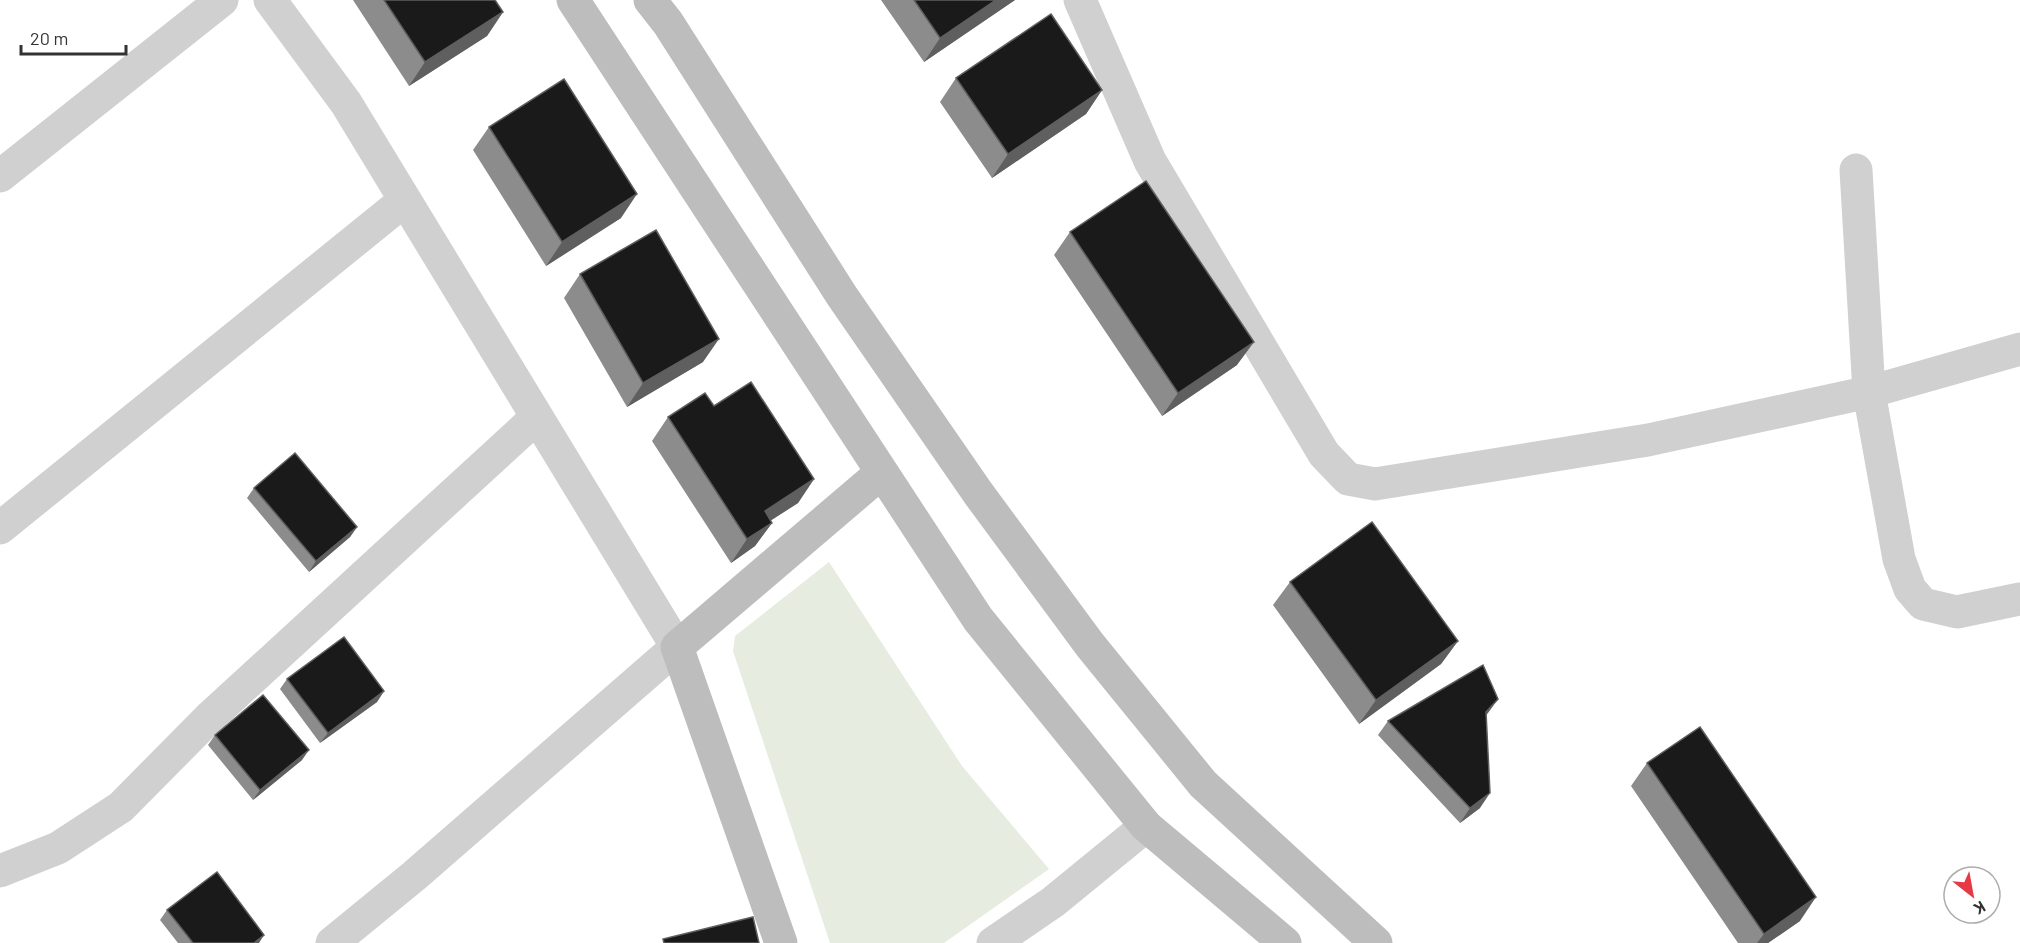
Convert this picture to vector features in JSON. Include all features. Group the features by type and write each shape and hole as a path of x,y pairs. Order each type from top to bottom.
{"main road":[{"path":"573,0 978,619 1146,826 1285,943"},
{"path":"650,0 668,23 842,296 978,493 1090,645 1203,784 1376,943"},
{"path":"781,943 677,647 881,473"}],"street":[{"path":"0,176 222,0"},
{"path":"270,0 346,103 677,647 414,876 332,943"},
{"path":"1080,0 1150,161 1324,454 1348,479 1374,484 1648,440 1869,392 2020,349"},
{"path":"1856,170 1869,392 1899,559 1910,589 1923,604 1958,612 2020,599"},
{"path":"0,528 405,201"},
{"path":"0,872 58,848 121,807 208,719 537,417"},
{"path":"993,943 1053,902 1146,826"}],"shaded area":[{"path":"829,562 962,766 1049,869 944,943 830,943 733,651 735,636"}],"building":[{"path":"384,0 495,0 503,12 425,62"},
{"path":"914,0 996,0 940,38"},
{"path":"1051,14 1102,90 1008,154 956,78"},
{"path":"564,79 637,194 562,242 489,127"},
{"path":"1146,181 1254,342 1178,393 1070,232"},
{"path":"656,230 719,339 643,383 580,274"},
{"path":"751,382 814,479 765,511 772,523 747,539 668,417 705,393 714,406"},
{"path":"295,453 357,527 316,561 254,488"},
{"path":"1372,522 1458,641 1376,700 1290,582"},
{"path":"344,637 384,691 328,733 287,679"},
{"path":"1483,665 1498,699 1486,712 1490,793 1470,808 1388,721"},
{"path":"263,695 309,750 260,790 215,735"},
{"path":"1700,727 1816,897 1764,934 1647,763"},
{"path":"217,872 264,935 254,943 193,943 167,910"},
{"path":"753,917 759,943 664,943 663,939"}]}
